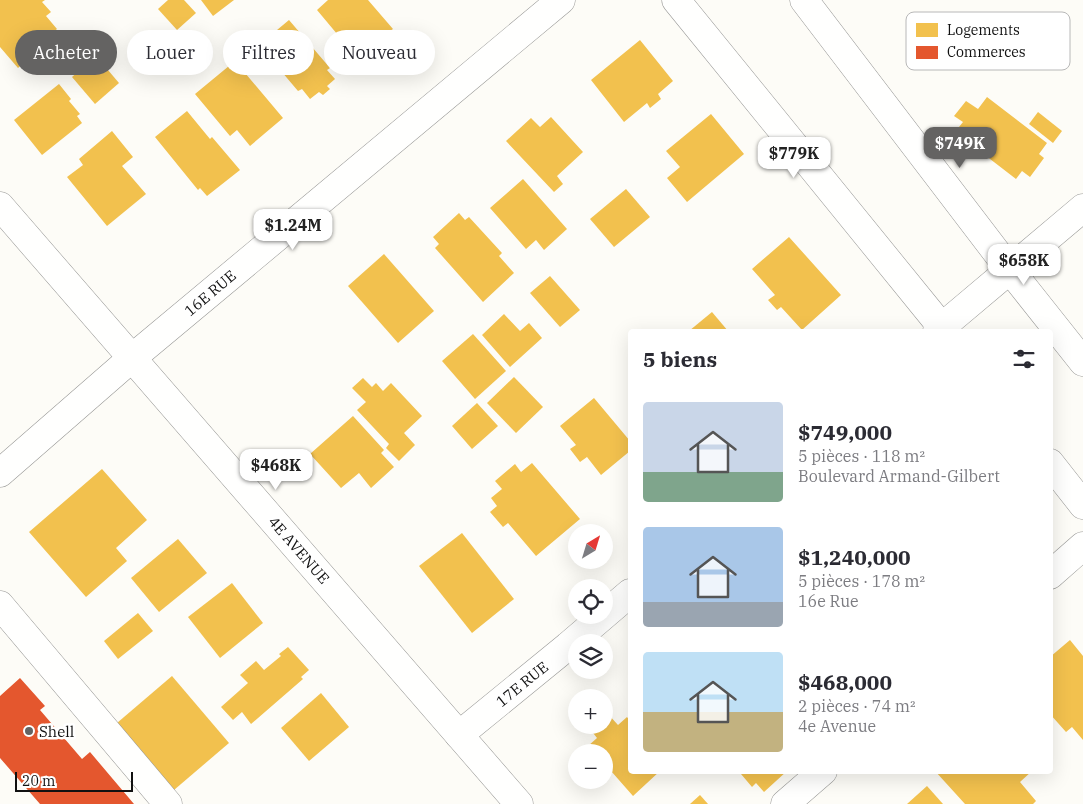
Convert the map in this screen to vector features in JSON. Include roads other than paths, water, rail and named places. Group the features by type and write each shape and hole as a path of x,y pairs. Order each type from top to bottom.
{"street":[{"name":"16E RUE","path":"0,472 132,358 561,0"},
{"path":"676,0 941,329"},
{"path":"804,0 1010,270 1083,362"},
{"name":"4E AVENUE","path":"0,206 519,804"},
{"path":"943,329 1083,208"},
{"path":"1053,467 1083,505"},
{"path":"1053,571 1083,546"},
{"name":"17E RUE","path":"459,735 628,595"},
{"path":"0,605 168,804"},
{"path":"785,804 820,774"}],"place":[{"name":"Shell","path":"29,731"}]}
